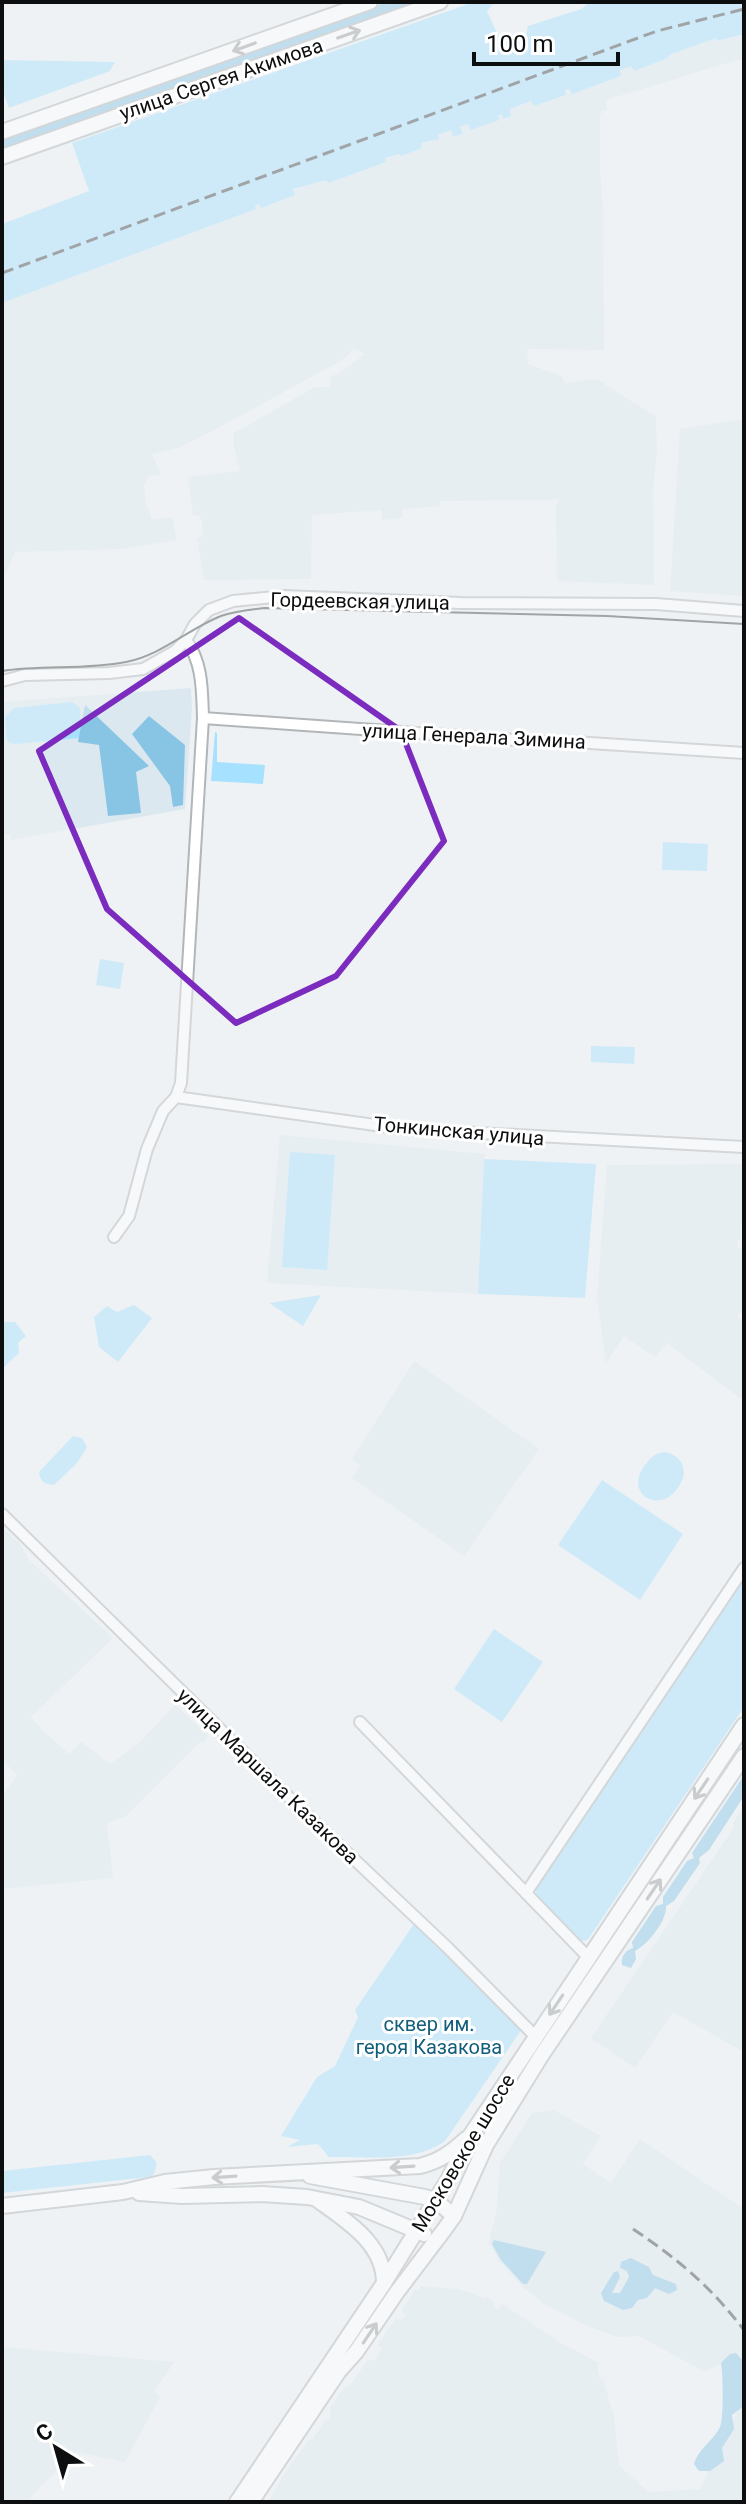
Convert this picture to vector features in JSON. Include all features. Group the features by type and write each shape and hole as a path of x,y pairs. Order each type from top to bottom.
{"main road":[{"name":"улица Сергея Акимова","path":"2,132 370,2"},
{"name":"улица Сергея Акимова","path":"2,157 440,2"},
{"name":"Московское шоссе","path":"237,2502 384,2283 460,2159 470,2136 535,2036 744,1725"},
{"name":"Московское шоссе","path":"251,2502 339,2371 362,2345 454,2216 474,2166 541,2056 744,1756"},
{"path":"2,2206 123,2192 165,2182 420,2166 436,2162 451,2153 470,2136"},
{"path":"302,2174 435,2200 454,2216"},
{"path":"123,2192 182,2196 262,2194 315,2199 359,2207 415,2232 429,2235 444,2230"},
{"path":"315,2199 342,2217 377,2250 384,2267 384,2283"}],"street":[{"name":"Гордеевская улица","path":"2,681 25,675 143,669 175,651 209,610 233,601 284,596 461,603 644,604 744,611"},
{"path":"114,1237 129,1216 147,1149 163,1111 176,1097 181,1083 203,718 201,678 194,651 186,640"},
{"name":"улица Генерала Зимина","path":"203,718 744,753"},
{"name":"Тонкинская улица","path":"176,1097 403,1129 744,1147"},
{"name":"улица Маршала Казакова","path":"2,1514 535,2036"},
{"path":"526,1893 744,1568"},
{"path":"360,1722 588,1957"}],"highlighted area":[{"path":"239,618 401,731 444,841 336,976 236,1023 107,909 39,751"}],"shaded area":[{"path":"387,2 422,2 2,151 2,139"},
{"path":"744,34 744,58 606,100 607,110 602,111 600,116 604,350 527,349 528,364 562,376 565,383 597,379 656,417 654,585 557,581 556,506 560,498 440,501 441,506 402,509 402,518 382,520 382,510 312,515 311,579 204,580 197,538 203,536 202,522 200,516 193,515 188,477 240,471 234,433 315,387 330,387 331,376 365,354 354,348 344,359 216,429 178,448 152,454 161,475 149,476 144,485 146,508 152,520 172,517 177,540 121,549 15,552 2,582 2,303 255,209 259,204 260,208 295,194 293,189 422,148 421,143 439,138 438,135 451,130 453,137 460,127 469,124 471,129 499,119 497,117 502,115 504,118 511,116 510,109 532,101 534,106 566,95 565,90 569,89 571,93 620,76 619,70 631,66 634,70 716,38 718,41"},
{"path":"744,419 744,596 670,591 680,429"},
{"path":"191,688 185,809 11,840 10,835 2,835 2,702"},
{"path":"85,705 149,766 136,772 141,813 108,816 99,745 78,742"},
{"path":"149,716 185,745 183,805 173,807 170,786 132,734"},
{"path":"280,1135 485,1154 478,1294 267,1283"},
{"path":"744,1164 744,1223 741,1223 741,1240 737,1240 738,1248 744,1248 744,1313 741,1312 737,1318 744,1321 744,1401 667,1343 655,1357 624,1336 606,1363 597,1298 607,1165"},
{"path":"414,1361 539,1449 464,1556 352,1478 360,1466 352,1459"},
{"path":"2,1527 20,1544 29,1560 113,1638 31,1717 42,1730 69,1754 81,1742 110,1764 138,1744 175,1705 209,1736 126,1816 107,1823 113,1878 2,1889 2,1797 17,1775 2,1759"},
{"path":"744,1775 744,1796 709,1850 699,1858 700,1863 674,1901 666,1906 656,1932 635,1951 636,1959 631,1968 622,1965 624,1954 633,1948 632,1942 656,1906 663,1904 663,1897 687,1861 694,1858 692,1853"},
{"path":"744,1807 744,2052 673,2012 635,2068 591,2038 735,1826 733,1823"},
{"path":"554,2110 601,2136 583,2164 611,2183 640,2139 744,2209 744,2373 727,2359 705,2372 639,2336 618,2337 587,2326 544,2304 499,2261 489,2243 497,2207 500,2163 532,2113"},
{"path":"494,2240 546,2252 527,2284 523,2284 501,2260 492,2244"},
{"path":"631,2258 649,2267 653,2275 676,2284 677,2290 669,2294 655,2288 647,2298 623,2310 604,2301 601,2293 614,2272 618,2271 620,2277 612,2293 620,2293 629,2277 627,2271 620,2268 621,2262"},
{"path":"420,2286 457,2289 484,2299 486,2296 495,2302 493,2306 498,2309 502,2304 561,2343 599,2363 600,2379 603,2379 614,2417 619,2465 648,2492 700,2489 744,2397 744,2502 268,2502 309,2440 325,2420 331,2419 330,2408 344,2388 352,2383 368,2359 374,2361 382,2348 378,2345 395,2319 403,2319 406,2315 401,2311 415,2290 420,2291"},
{"path":"2,2347 174,2362 154,2392 160,2397 125,2462 76,2452 28,2502 2,2502"},
{"path":"736,2353 744,2362 744,2406 732,2415 734,2429 722,2448 724,2461 710,2471 699,2471 694,2464 696,2459 720,2427 723,2395 721,2363 730,2354"}],"green space":[{"path":"474,2 495,2 487,11 501,42 526,35 528,26 581,9 590,2 744,2 744,34 717,41 716,38 634,71 631,66 620,70 621,76 572,94 569,89 565,90 566,95 534,106 531,101 510,109 511,116 503,119 502,115 498,116 499,120 471,130 468,124 460,127 463,133 453,137 451,130 438,135 439,139 421,143 422,148 385,158 386,162 328,183 326,180 293,189 295,195 261,208 258,204 256,209 2,303 2,224 89,191 72,143"},
{"path":"2,60 115,62 110,71 9,108 2,88"},
{"path":"72,702 80,708 82,733 79,738 17,744 7,740 5,717 14,708"},
{"path":"215,732 217,762 265,765 263,784 211,781"},
{"path":"663,842 708,844 707,871 662,870"},
{"path":"100,959 124,963 120,989 96,985"},
{"path":"591,1046 635,1047 634,1064 591,1062"},
{"path":"290,1152 335,1155 327,1270 282,1267"},
{"path":"484,1159 596,1164 585,1298 478,1294"},
{"path":"321,1295 303,1326 269,1303"},
{"path":"134,1305 152,1318 118,1362 99,1347 94,1317 107,1306 117,1312"},
{"path":"2,1322 15,1322 26,1336 18,1343 19,1353 3,1368"},
{"path":"73,1436 82,1438 87,1447 77,1463 54,1485 43,1482 39,1472"},
{"path":"665,1452 679,1460 684,1475 677,1489 668,1497 650,1499 643,1495 639,1487 639,1477 651,1458"},
{"path":"602,1480 683,1534 640,1600 558,1545"},
{"path":"744,1575 744,1707 589,1938 577,1940 537,1895 535,1888"},
{"path":"494,1629 543,1662 502,1722 454,1689"},
{"name":"сквер им. героя Казакова","path":"416,1921 522,2029 445,2141 433,2148 404,2156 373,2158 329,2157 318,2144 287,2147 300,2140 281,2136 317,2077 335,2066 358,2017 355,2010"},
{"path":"150,2155 157,2163 154,2174 149,2177 2,2193 2,2171"}],"tram line":[{"path":"2,671 95,666 139,659 221,616 264,608 607,616 744,624"}],"railway":[{"path":"2,273 657,31 744,9"},
{"path":"633,2229 693,2274 744,2330"}]}
